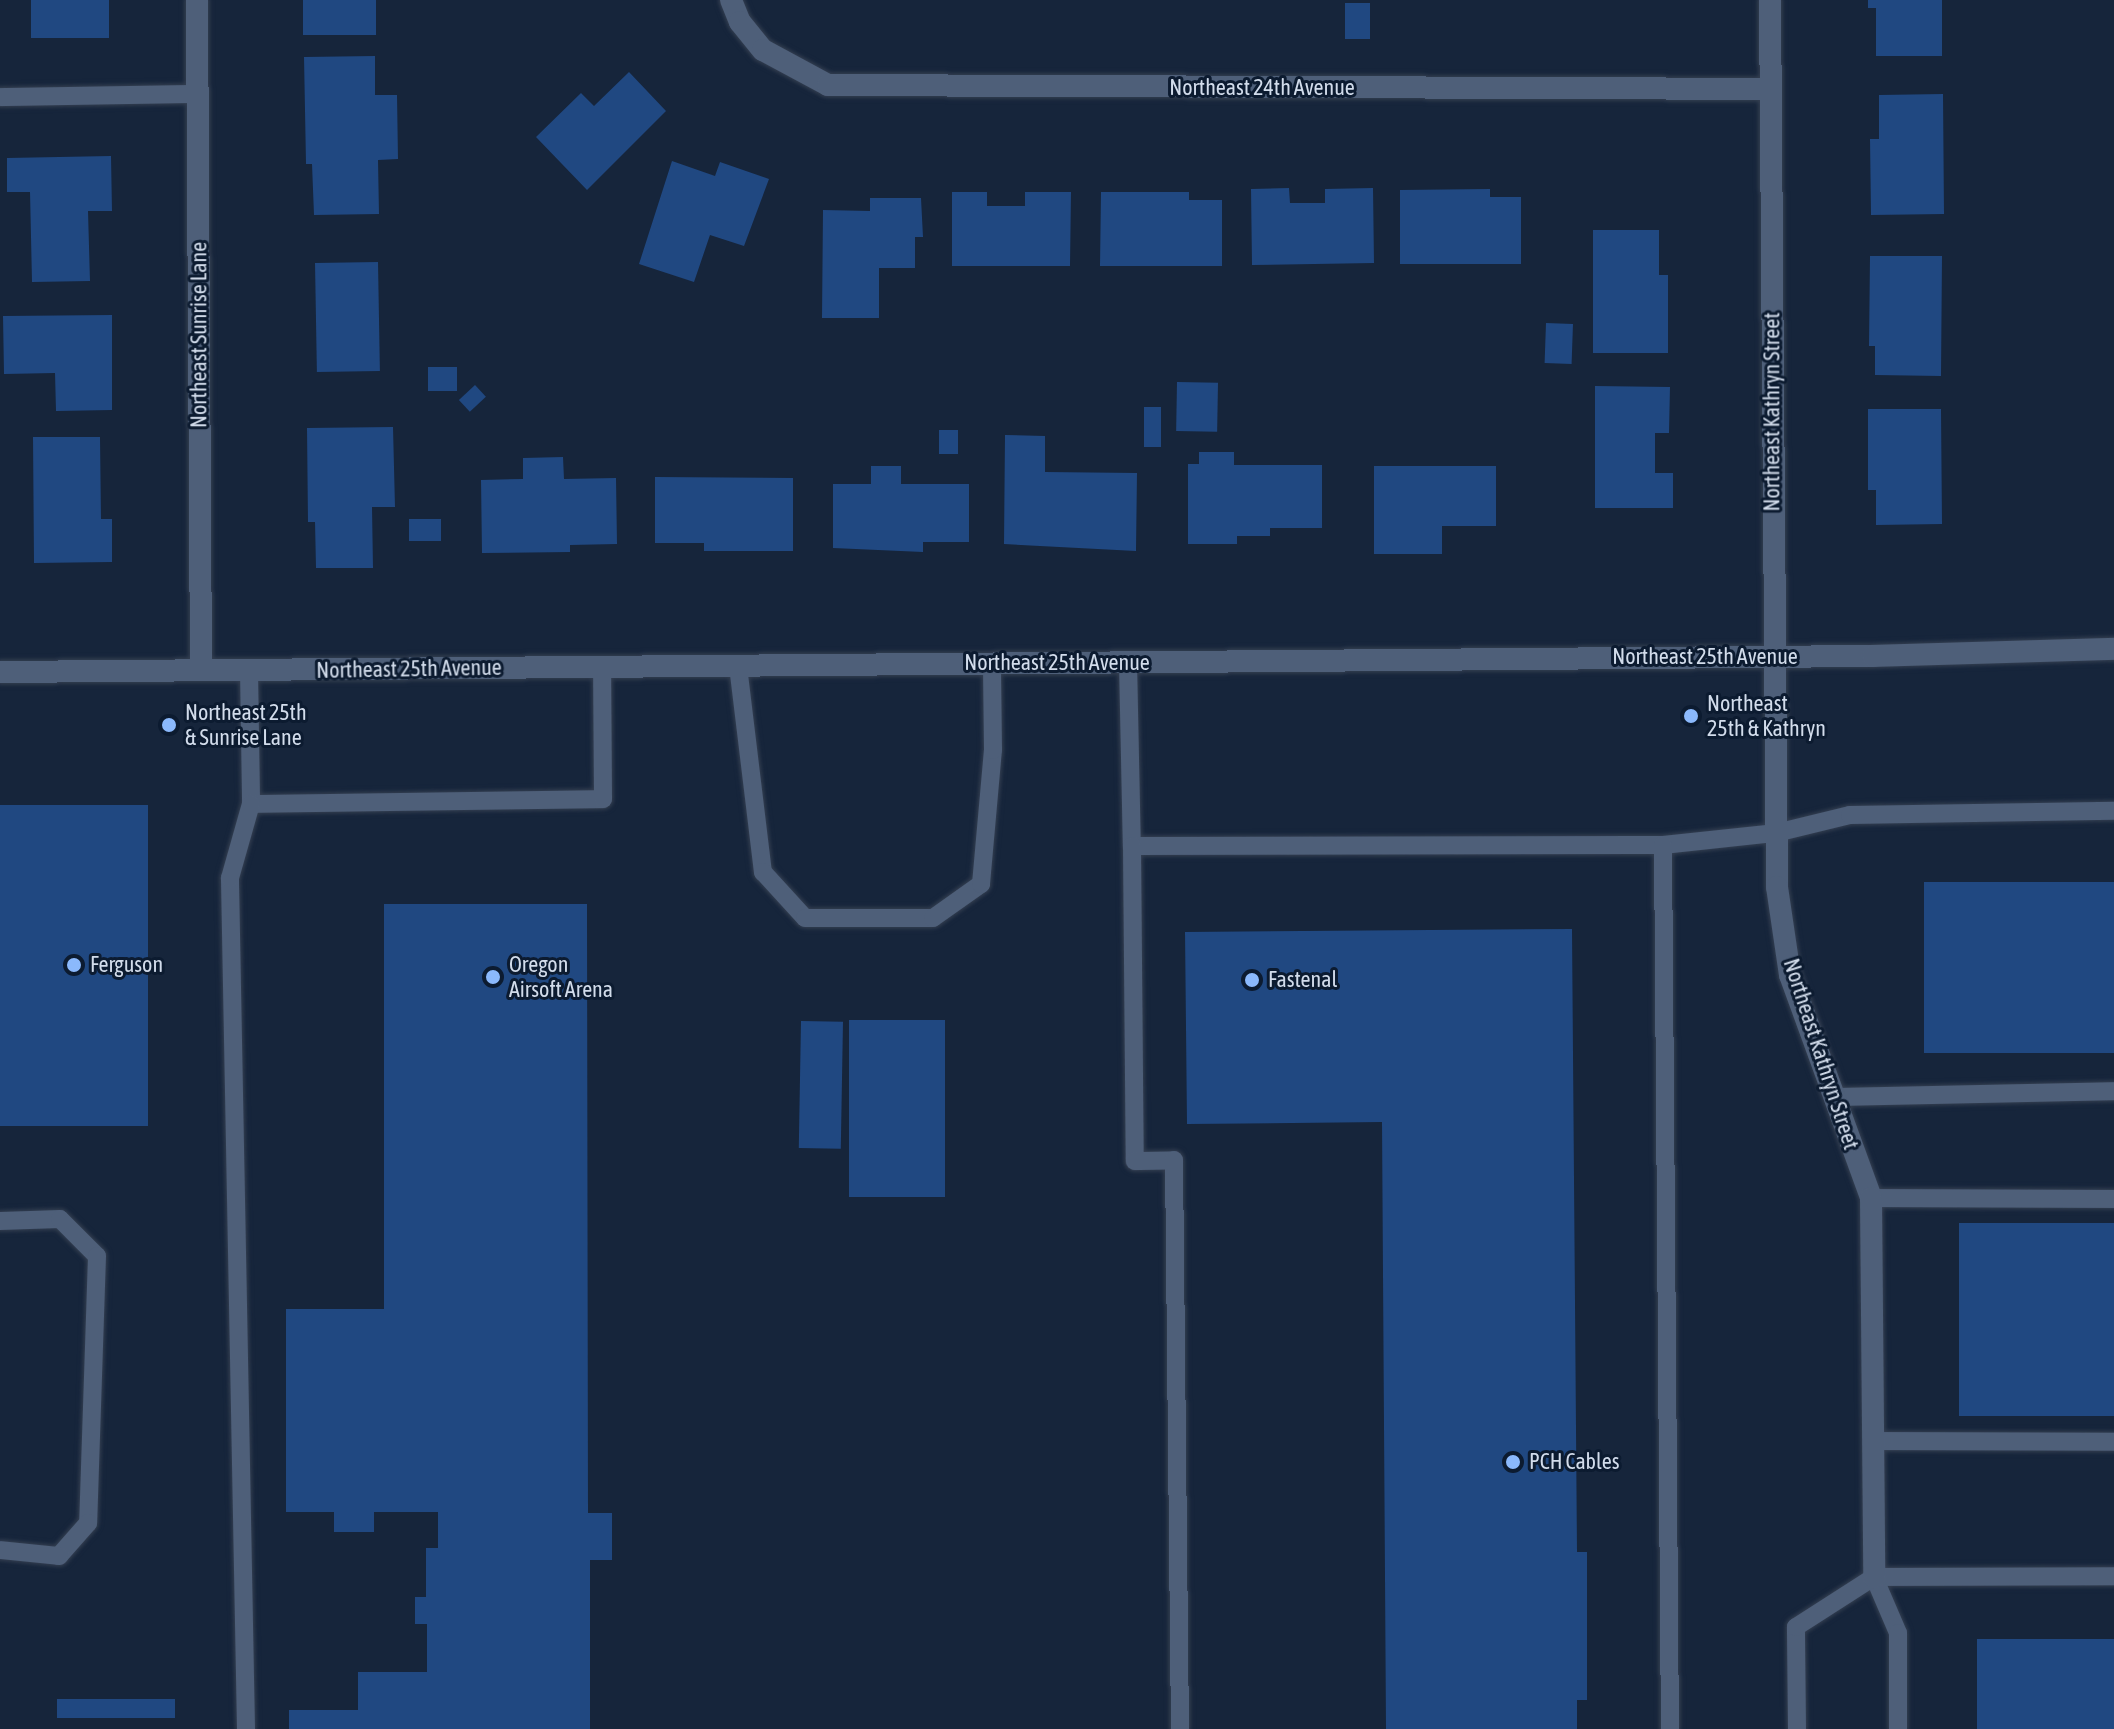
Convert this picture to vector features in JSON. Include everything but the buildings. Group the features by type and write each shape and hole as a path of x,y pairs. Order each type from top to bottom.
{"street":[{"name":"Northeast Sunrise Lane","path":"197,0 201,670"},
{"name":"Northeast 24th Avenue","path":"731,0 740,22 763,50 802,75 828,85 860,88 1771,89"},
{"name":"Northeast Kathryn Street","path":"1770,0 1777,887 1790,975 1871,1198 1874,1577"},
{"name":"Northeast 25th Avenue","path":"0,672 1773,657 2114,649"}],"lane":[{"path":"0,97 197,94"},
{"path":"1128,662 1135,1161 1174,1160 1180,1729"},
{"path":"738,666 763,872 805,918 933,918 981,884 993,750 992,663"},
{"path":"251,804 603,799 602,667"},
{"path":"246,1729 230,878 251,804 249,670"},
{"path":"1132,846 1663,845 1776,833 1850,815 2114,811"},
{"path":"1663,845 1670,1729"},
{"path":"1834,1097 2114,1091"},
{"path":"1871,1198 2114,1199"},
{"path":"0,1221 60,1219 97,1256 88,1523 59,1556 0,1550"},
{"path":"1875,1441 2114,1442"},
{"path":"1797,1729 1796,1627 1874,1577 2114,1576"},
{"path":"1874,1577 1898,1633 1898,1729"}],"place":[{"name":"Northeast 25th & Kathryn","path":"1691,716"},
{"name":"Northeast 25th & Sunrise Lane","path":"169,725"},
{"name":"Ferguson","path":"74,965"},
{"name":"Oregon Airsoft Arena","path":"493,977"},
{"name":"Fastenal","path":"1252,980"},
{"name":"PCH Cables","path":"1513,1462"}]}
